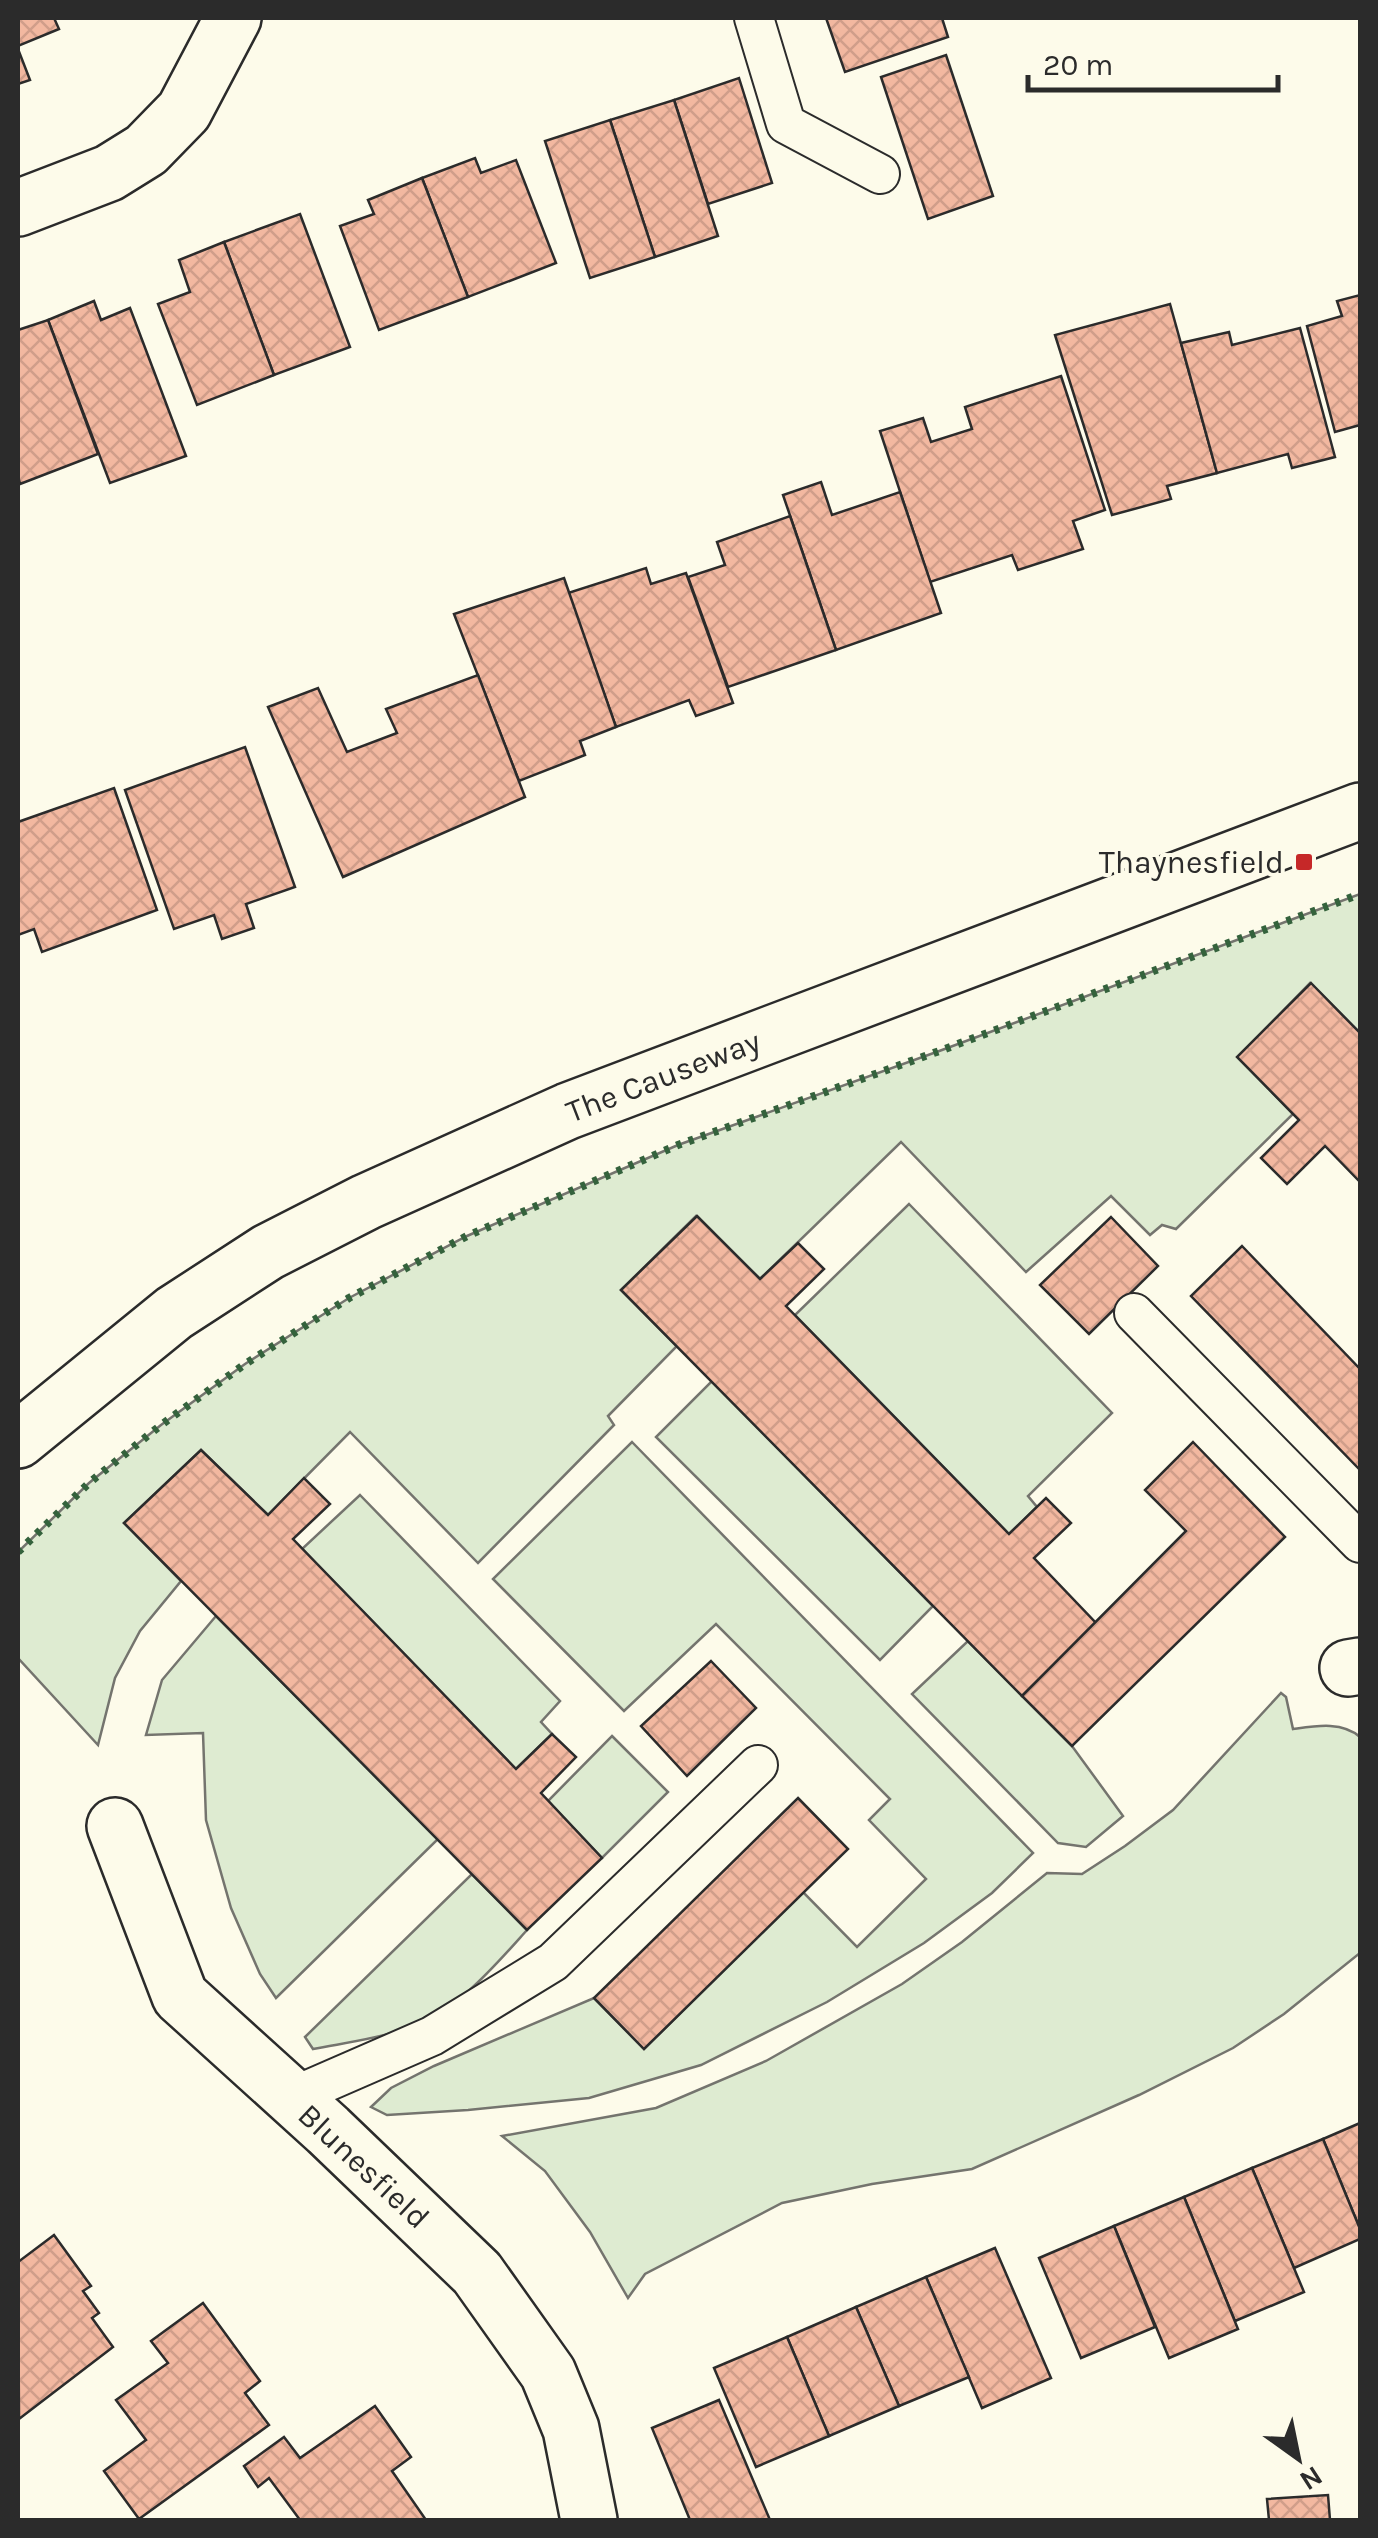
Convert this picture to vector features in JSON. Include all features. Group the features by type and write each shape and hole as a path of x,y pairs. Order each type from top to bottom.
{"main road":[{"path":"18,208 109,172 146,150 184,110 233,18"},
{"name":"The Causeway","path":"18,1440 174,1314 268,1252 366,1202 568,1111 1360,811"},
{"name":"Blunesfield","path":"115,1826 180,1996 477,2273 548,2373 571,2429 589,2520"}],"lane":[{"path":"754,18 786,124 880,174"},
{"path":"1134,1313 1360,1543"},
{"path":"292,2097 432,2036 553,1962 758,1765"}],"green space":[{"path":"1360,894 1360,1033 1310,983 1238,1057 1293,1114 1176,1229 1162,1225 1150,1235 1111,1196 1026,1272 901,1142 760,1279 696,1216 621,1290 677,1346 608,1416 614,1425 478,1563 350,1432 268,1515 201,1450 124,1523 181,1581 140,1631 115,1678 98,1745 18,1658 18,1552 89,1483 161,1425 245,1364 349,1298 467,1236 678,1145"},
{"path":"909,1204 1112,1413 1028,1496 1037,1507 1009,1534 795,1315"},
{"path":"712,1381 933,1606 880,1660 656,1437"},
{"path":"632,1442 1033,1853 992,1893 924,1943 827,2002 701,2065 589,2098 387,2115 371,2107 391,2088 594,1998 644,2049 803,1892 857,1947 926,1879 869,1820 890,1799 716,1624 624,1711 493,1579"},
{"path":"360,1495 560,1701 541,1722 552,1734 516,1769 302,1549"},
{"path":"216,1616 438,1839 276,1998 260,1974 231,1908 206,1820 203,1733 146,1735 162,1680"},
{"path":"968,1641 1072,1746 1123,1816 1086,1847 1058,1843 912,1694"},
{"path":"1281,1693 1286,1697 1293,1729 1337,1727 1360,1737 1360,1953 1284,2014 1233,2048 1139,2095 972,2169 782,2203 645,2274 628,2298 590,2232 545,2171 502,2136 656,2108 766,2061 902,1984 962,1942 1047,1873 1082,1874 1173,1810"},
{"path":"612,1736 668,1792 602,1858 548,1801"},
{"path":"472,1874 527,1930 514,1945 473,1987 424,2021 383,2036 313,2049 305,2037"}],"building":[{"path":"18,18 54,18 59,29 18,46"},
{"path":"826,18 942,18 948,37 845,72"},
{"path":"18,49 30,80 18,84"},
{"path":"946,55 993,196 928,219 881,77"},
{"path":"739,78 772,183 708,204 674,100"},
{"path":"674,100 718,236 655,257 610,120"},
{"path":"610,120 655,257 590,278 545,141"},
{"path":"475,158 481,173 516,160 556,263 468,297 422,178"},
{"path":"422,178 468,297 379,330 340,226 374,214 368,200"},
{"path":"300,214 350,347 274,375 224,242"},
{"path":"224,242 274,375 197,405 158,304 190,292 179,260"},
{"path":"1360,295 1360,425 1335,432 1307,326 1342,316 1337,301"},
{"path":"94,301 101,320 130,308 186,456 110,483 48,320"},
{"path":"1170,304 1217,473 1167,486 1171,499 1112,515 1055,335"},
{"path":"48,320 98,454 20,484 18,330"},
{"path":"1300,328 1335,457 1292,468 1288,454 1217,473 1181,343 1229,332 1232,345"},
{"path":"1061,376 1105,510 1073,521 1083,549 1018,570 1012,555 930,582 880,431 923,418 931,442 972,429 965,407"},
{"path":"821,482 832,515 900,492 941,613 836,650 783,495"},
{"path":"790,516 836,650 728,687 688,577 725,565 717,542"},
{"path":"646,568 651,584 686,573 733,703 696,716 689,700 616,727 568,593"},
{"path":"564,578 616,727 580,741 585,755 519,781 454,614"},
{"path":"478,675 525,797 343,877 268,707 318,688 347,752 397,733 386,709"},
{"path":"245,747 295,887 246,904 254,928 222,939 214,915 174,929 125,790"},
{"path":"114,788 157,910 42,952 34,929 18,935 18,822"},
{"path":"1311,983 1360,1033 1360,1182 1325,1146 1287,1184 1261,1158 1299,1120 1237,1057"},
{"path":"697,1216 760,1279 798,1243 824,1269 786,1306 1009,1534 1046,1498 1071,1523 1034,1558 1096,1623 1022,1696 621,1290"},
{"path":"1111,1217 1158,1266 1089,1334 1040,1285"},
{"path":"1242,1246 1360,1369 1360,1470 1191,1296"},
{"path":"1193,1442 1285,1537 1072,1746 1022,1696 1186,1531 1145,1490"},
{"path":"201,1450 268,1515 304,1478 330,1504 293,1539 516,1769 552,1734 576,1757 541,1793 602,1858 527,1930 124,1523"},
{"path":"711,1661 756,1708 687,1776 641,1726"},
{"path":"798,1798 848,1849 644,2049 594,1998"},
{"path":"1360,2123 1360,2229 1323,2139"},
{"path":"1323,2139 1360,2229 1360,2239 1294,2268 1252,2168"},
{"path":"1252,2168 1304,2292 1235,2321 1184,2197"},
{"path":"1184,2197 1238,2329 1169,2358 1114,2226"},
{"path":"1114,2226 1155,2327 1081,2358 1039,2258"},
{"path":"54,2235 91,2286 83,2291 99,2313 92,2318 113,2347 19,2419 18,2262"},
{"path":"995,2248 1051,2378 982,2408 926,2277"},
{"path":"926,2277 969,2377 899,2406 856,2307"},
{"path":"203,2303 260,2381 245,2393 269,2425 139,2519 104,2471 146,2440 116,2400 168,2363 151,2341"},
{"path":"856,2307 899,2406 829,2436 787,2337"},
{"path":"787,2337 829,2436 756,2467 714,2368"},
{"path":"719,2400 770,2520 690,2520 652,2428"},
{"path":"375,2406 411,2457 392,2471 426,2520 300,2520 269,2478 258,2487 244,2466 284,2437 300,2458"},
{"path":"1328,2495 1330,2520 1269,2520 1267,2499"}],"hedge":[{"path":"18,1552 89,1483 245,1364 349,1298 467,1236 678,1145 1360,894"}],"place":[{"name":"Thaynesfield","path":"1304,862"}]}
